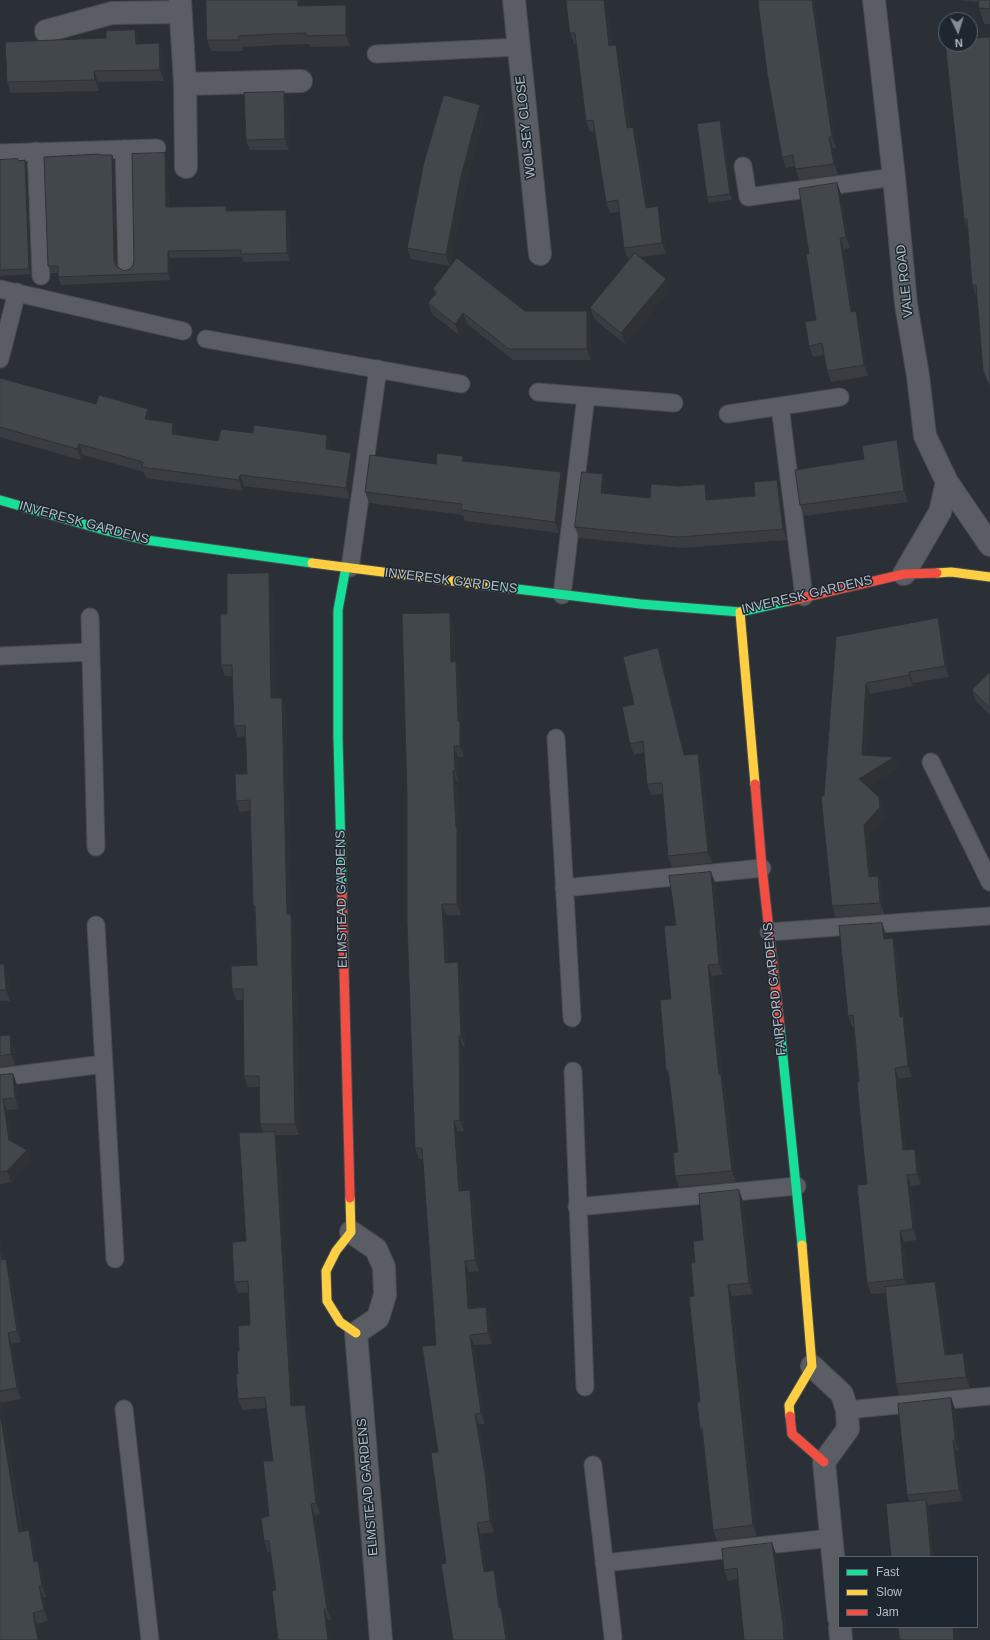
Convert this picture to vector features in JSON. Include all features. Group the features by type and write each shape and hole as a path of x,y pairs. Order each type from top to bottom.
{"street":[{"name":"WOLSEY CLOSE","path":"514,0 540,254"},
{"name":"VALE ROAD","path":"874,0 894,177 906,304 918,376 925,436 947,482 990,545"},
{"path":"46,31 112,13 180,6 185,84 186,167"},
{"path":"185,84 301,81"},
{"path":"904,574 940,512 947,482"},
{"name":"INVERESK GARDENS","path":"0,500 104,530 146,540 348,568 562,595 640,604 740,612 904,574 951,572 990,577"},
{"name":"ELMSTEAD GARDENS","path":"348,568 338,610 338,737 351,1232"},
{"name":"FAIRFORD GARDENS","path":"740,612 762,868 797,1186 812,1366"},
{"path":"351,1232 376,1249 384,1267 385,1295 378,1318 356,1333 340,1322 327,1301 326,1271 336,1251 351,1232"},
{"name":"ELMSTEAD GARDENS","path":"356,1333 381,1640"},
{"path":"824,1462 792,1434 789,1405 812,1366 842,1394 847,1410 848,1429 824,1462 838,1608"},
{"path":"840,1628 841,1640"}],"lane":[{"path":"376,54 518,47"},
{"path":"124,148 127,268"},
{"path":"0,153 157,148"},
{"path":"36,151 41,276"},
{"path":"743,166 748,197 894,177"},
{"path":"0,289 183,330"},
{"path":"0,360 17,292"},
{"path":"206,339 461,384"},
{"path":"348,568 378,369"},
{"path":"538,392 674,403"},
{"path":"562,595 586,396"},
{"path":"728,414 840,397"},
{"path":"780,406 804,597"},
{"path":"90,617 96,847"},
{"path":"0,656 91,652"},
{"path":"556,738 572,1018"},
{"path":"931,762 990,882"},
{"path":"564,888 762,868"},
{"path":"769,932 990,916"},
{"path":"96,925 115,1259"},
{"path":"0,1077 104,1064"},
{"path":"573,1071 585,1387"},
{"path":"577,1207 797,1186"},
{"path":"847,1410 990,1396"},
{"path":"124,1409 150,1640"},
{"path":"592,1465 613,1636"},
{"path":"604,1563 831,1538"}],"building":[{"path":"206,0 298,0 298,6 346,5 346,35 306,36 306,33 276,34 238,36 239,40 207,40"},
{"path":"566,0 604,0 609,46 616,45 627,128 633,127 646,208 658,206 662,243 624,248 618,200 606,202 593,120 586,121 575,33 570,33"},
{"path":"758,0 812,0 832,137 829,137 834,164 795,169 793,155 782,157 767,73"},
{"path":"979,0 990,0 990,9 979,8"},
{"path":"135,30 136,44 159,43 160,70 94,71 95,80 7,82 5,42 106,38 106,31"},
{"path":"990,37 990,387 983,371 976,285 972,285 967,219 964,219 946,52 978,52 978,38"},
{"path":"284,92 285,139 246,140 244,93"},
{"path":"444,95 480,105 461,176 446,255 407,248 424,162"},
{"path":"720,121 730,194 707,197 697,124"},
{"path":"165,153 166,207 226,206 226,211 286,210 287,253 241,254 241,250 168,251 168,273 58,277 58,266 48,266 44,157 99,154 112,155 114,261 116,266 124,271 130,269 134,260 132,154"},
{"path":"18,159 18,161 25,160 29,269 0,270 0,160"},
{"path":"837,183 846,237 840,238 851,312 856,311 864,365 827,371 822,343 809,346 805,322 816,320 806,254 809,254 799,189"},
{"path":"635,253 666,279 621,333 590,308"},
{"path":"457,258 525,311 587,311 587,349 509,349 463,313 455,324 428,303 437,292 433,289"},
{"path":"0,378 96,404 99,395 148,409 145,419 173,423 172,434 218,441 221,429 253,433 254,425 327,435 326,449 351,453 346,488 240,475 239,480 142,467 143,462 108,452 79,444 77,449 0,427"},
{"path":"897,440 904,491 800,505 795,470 864,459 862,446"},
{"path":"437,453 463,456 462,461 561,472 555,522 461,510 462,504 365,492 370,455 436,464"},
{"path":"582,472 603,474 601,493 650,498 651,484 679,486 705,484 706,500 755,496 754,482 777,480 783,529 678,537 575,527"},
{"path":"269,573 271,698 282,698 287,914 291,914 295,1124 260,1124 259,1076 244,1076 243,989 232,989 231,966 257,965 255,906 253,906 250,800 236,801 235,774 247,774 245,725 234,726 232,665 221,665 220,614 227,614 227,574"},
{"path":"450,613 451,662 456,661 460,746 454,746 455,771 453,771 457,827 457,904 442,904 445,963 458,962 461,1036 459,1036 460,1120 454,1121 459,1191 470,1190 475,1260 465,1261 468,1309 486,1307 488,1333 470,1335 481,1413 475,1414 485,1473 490,1521 477,1523 484,1572 494,1570 499,1608 501,1607 506,1640 453,1640 441,1564 446,1563 431,1453 438,1452 422,1346 436,1345 422,1148 415,1148 407,922 407,796 402,614"},
{"path":"938,618 945,666 909,672 909,675 866,683 862,755 894,757 859,779 879,797 880,807 864,825 869,877 878,876 880,903 832,906 821,796 824,796 836,637"},
{"path":"658,648 684,755 698,754 708,852 668,856 662,783 647,784 643,741 630,744 622,707 634,704 623,657"},
{"path":"990,672 990,708 972,690"},
{"path":"711,872 719,964 708,965 719,1075 721,1074 732,1171 675,1176 673,1153 678,1152 668,1070 666,1070 660,1000 671,999 664,926 676,925 669,876"},
{"path":"882,923 884,939 893,938 900,1017 903,1016 908,1066 895,1068 903,1150 915,1149 917,1174 907,1175 913,1229 900,1231 904,1279 867,1283 857,1185 867,1184 857,1082 859,1081 853,1015 848,1016 839,926"},
{"path":"0,964 4,964 6,990 0,990"},
{"path":"10,1035 11,1054 0,1056 0,1036"},
{"path":"13,1074 15,1098 3,1099 9,1140 27,1150 7,1171 0,1172 0,1075"},
{"path":"275,1132 291,1406 305,1405 316,1503 311,1504 327,1609 324,1609 328,1640 278,1640 272,1591 276,1590 269,1541 264,1541 261,1518 269,1516 263,1461 273,1461 265,1397 238,1399 236,1374 238,1374 237,1351 239,1351 238,1326 250,1325 248,1281 234,1282 232,1242 246,1241 239,1133"},
{"path":"739,1190 749,1283 728,1285 753,1525 713,1530 702,1428 700,1428 697,1402 700,1402 689,1297 694,1296 691,1263 695,1262 693,1241 703,1240 699,1194"},
{"path":"0,1249 2,1260 6,1259 17,1331 8,1333 17,1388 0,1391"},
{"path":"935,1282 945,1355 963,1353 966,1377 896,1384 885,1287"},
{"path":"951,1398 955,1440 953,1440 959,1490 907,1495 898,1404"},
{"path":"0,1412 19,1532 29,1530 34,1562 38,1561 42,1586 39,1586 44,1610 33,1613 38,1640 0,1640"},
{"path":"926,1500 931,1556 891,1556 886,1504"},
{"path":"772,1543 784,1640 744,1640 737,1568 724,1570 722,1549"},
{"path":"898,1628 953,1628 954,1640 900,1640"}],"traffic: fast":[{"path":"0,500 104,530 146,540 312,563"},
{"path":"342,893 338,737 338,610 346,567"},
{"path":"484,585 640,604 740,612 789,601"},
{"path":"780,1028 802,1245"}],"traffic: slow":[{"path":"312,563 484,585"},
{"path":"937,573 951,572 990,577"},
{"path":"740,612 755,784"},
{"path":"350,1198 351,1232 336,1251 326,1271 327,1301 340,1322 356,1333"},
{"path":"790,1416 789,1405 812,1366 802,1245"}],"traffic: jam":[{"path":"789,601 904,574 937,573"},
{"path":"755,784 762,868 780,1028"},
{"path":"342,893 350,1198"},
{"path":"790,1416 792,1434 824,1462"}]}
